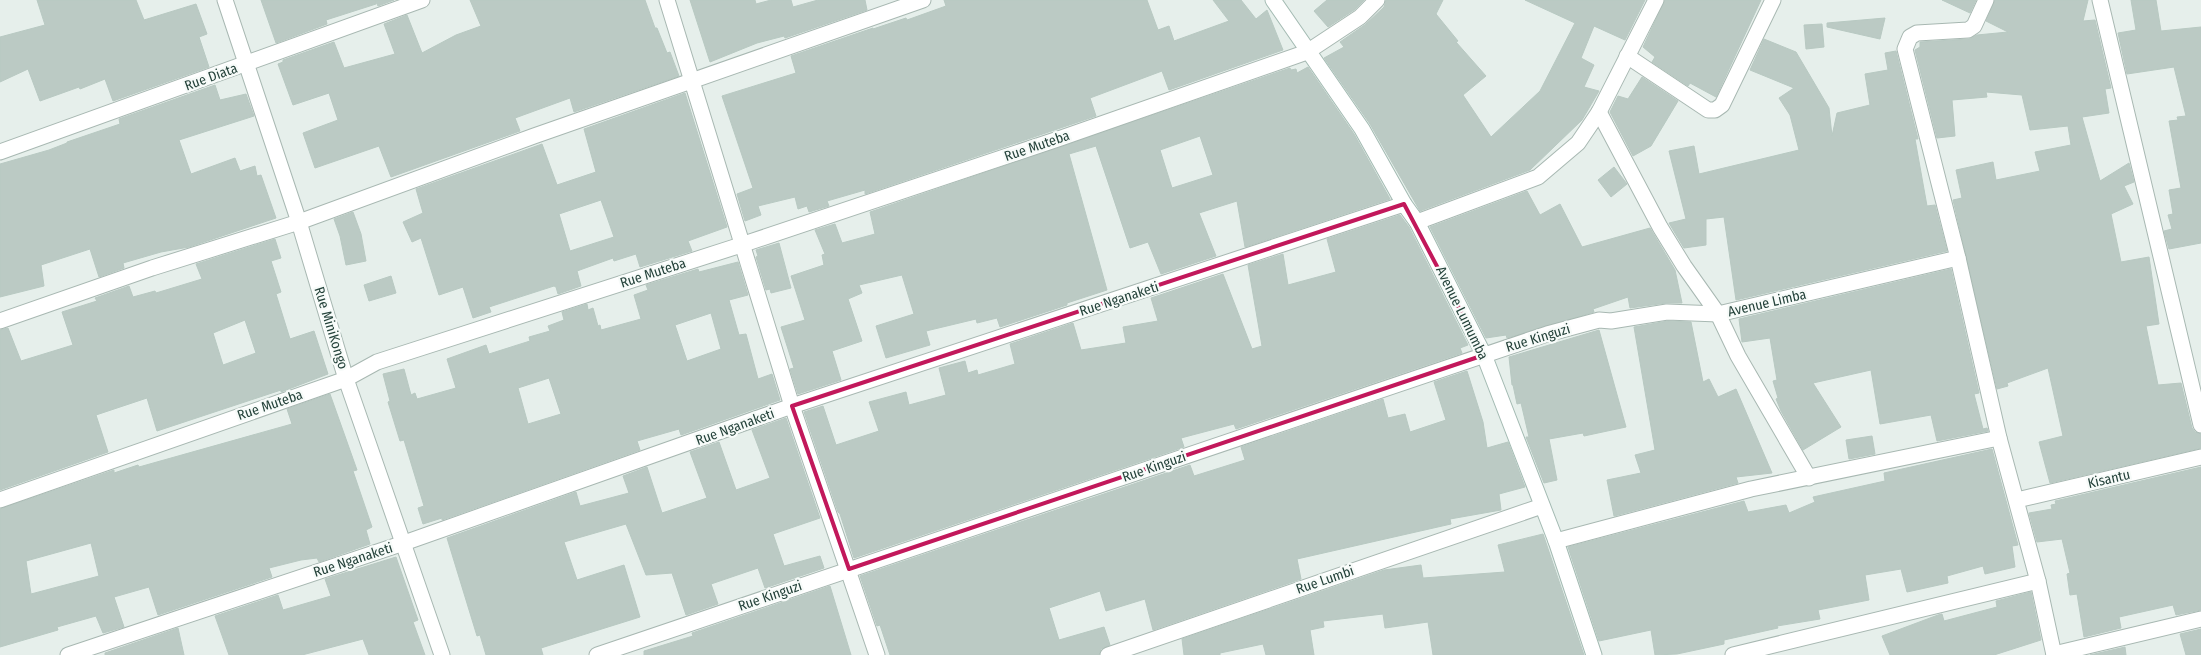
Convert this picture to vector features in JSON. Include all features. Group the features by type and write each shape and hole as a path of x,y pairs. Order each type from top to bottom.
{"street":[{"name":"Rue MiniKongo","path":"225,0 248,64 299,222 346,379 442,655"},
{"name":"Rue Diata","path":"0,152 422,0"},
{"path":"667,0 792,406 877,655"},
{"path":"0,321 152,268 299,222 525,139 924,0"},
{"name":"Avenue Lumumba","path":"1273,0 1307,52 1362,129 1404,204 1417,222 1484,355 1556,541 1594,655"},
{"name":"Rue Muteba","path":"0,500 346,379 377,362 741,245 1061,138 1307,52 1360,17 1378,0"},
{"path":"1417,222 1538,177 1578,143 1599,112 1656,0"},
{"path":"1627,56 1708,110 1715,110 1722,105 1773,0"},
{"path":"1986,0 1974,26 1968,30 1917,33 1910,37 1906,49 1958,258 1999,438 2038,581 2054,654 2201,619"},
{"path":"2100,0 2201,425"},
{"name":"Avenue Limba","path":"1599,112 1660,227 1684,266 1718,314 1958,258"},
{"name":"Rue Nganaketi","path":"68,655 404,543 792,406 1404,204"},
{"name":"Rue Kinguzi","path":"597,655 1547,334 1599,320 1611,321 1667,312 1718,314"},
{"path":"1718,314 1738,356 1809,478"},
{"path":"1556,541 1751,489 1999,438"},
{"name":"Kisantu","path":"2017,500 2201,457"},
{"name":"Rue Lumbi","path":"1108,655 1542,506"},
{"path":"1733,655 2038,581"}],"highlighted area":[{"path":"1404,204 1484,355 849,569 792,406"}],"building":[{"path":"37,0 136,0 144,20 196,4 207,34 199,37 209,67 113,101 105,79 40,101 28,69 0,82 0,37 45,25"},
{"path":"261,0 375,0 376,4 326,20 327,24 276,43"},
{"path":"375,0 394,0 378,6"},
{"path":"470,0 645,0 655,28 657,28 667,53 670,52 679,76 574,112 570,98 515,118 520,131 391,177 379,146 315,168 303,133 338,120 329,93 293,105 278,64 283,62 283,60 334,42 344,68 395,54 384,24 407,15 422,53 456,35 481,26"},
{"path":"690,0 755,0 756,4 771,0 791,0 793,7 818,0 865,0 867,10 785,38 784,36 757,43 710,62"},
{"path":"944,0 1147,0 1158,30 1169,26 1174,41 1229,21 1213,0 1241,0 1256,19 1267,10 1283,50 1169,90 1162,71 1090,98 1096,116 865,194 865,190 827,201 829,206 809,212 807,206 798,209 795,197 758,206 761,215 745,221 737,194 753,188 722,96 796,73 791,56 946,6"},
{"path":"1327,0 1364,0 1354,10 1328,27 1314,11"},
{"path":"1386,0 1443,0 1436,14 1458,41 1456,42 1486,76 1463,95 1491,137 1540,91 1575,23 1525,0 1645,0 1625,40 1594,26 1581,58 1594,65 1584,87 1599,91 1582,120 1530,170 1420,211 1370,124 1324,58 1344,47 1340,42 1366,24 1384,7"},
{"path":"1665,0 1761,0 1716,97 1690,83 1688,86 1652,62 1655,57 1643,47"},
{"path":"1942,0 1976,0 1970,13"},
{"path":"1995,0 2088,0 2083,21 2095,20 2111,88 2105,89 2109,113 2082,117 2100,181 2129,163 2134,182 2124,186 2133,204 2111,214 2121,262 2149,257 2159,324 2146,326 2158,385 2181,383 2192,428 2195,432 2201,434 2201,448 2050,483 2039,442 2063,436 2048,368 2007,383 2008,386 1997,389 1953,200 1962,198 1956,170 1993,162 1996,180 2040,171 2035,152 2071,145 2068,126 2030,130 2022,95 1986,92 1987,97 1952,100 1955,136 1937,138 1915,50 1920,47 1920,42 1969,39 1977,35 2008,32 1986,21"},
{"path":"2131,0 2156,0 2161,31 2201,27 2201,243 2169,249 2164,231 2172,229 2168,215 2173,214 2169,190 2181,188 2169,121 2178,120 2177,117 2186,116 2174,67 2127,74 2118,33 2136,30"},
{"path":"1885,18 1880,39 1827,27 1827,23"},
{"path":"1822,24 1824,47 1806,49 1804,25"},
{"path":"1764,39 1796,52 1829,108 1832,136 1837,113 1870,105 1865,74 1888,70 1885,53 1896,51 1918,139 1915,139 1927,206 1935,205 1947,251 1736,300 1724,217 1706,219 1706,245 1684,248 1669,223 1686,219 1669,151 1694,146 1699,174 1799,150 1790,115 1779,98 1794,88 1750,70"},
{"path":"1308,67 1354,134 1390,199 1245,247 1237,201 1199,213 1216,256 1161,274 1148,242 1130,248 1096,146 1069,154 1107,290 1000,327 997,318 977,323 976,319 926,331 930,345 886,358 876,326 914,314 902,275 859,285 862,293 848,299 862,341 832,351 841,380 798,394 790,369 794,368 781,327 805,320 791,276 824,265 822,255 825,254 815,230 835,224 842,243 875,234 870,212 1290,68 1291,70 1296,69 1297,73","holes":["1200,136 1213,175 1172,188 1160,150"]},
{"path":"1642,77 1678,101 1651,146 1633,156 1610,112 1618,96 1628,99"},
{"path":"215,85 220,100 246,94 254,116 179,140 191,174 235,158 240,171 255,166 257,176 261,175 276,218 189,247 161,252 123,263 124,268 99,277 90,249 41,265 44,286 0,297 0,164 49,150 120,124 119,119"},
{"path":"685,93 727,227 688,241 692,251 640,267 636,254 614,261 613,258 577,271 581,286 558,294 554,286 489,307 491,312 473,318 463,287 439,295 421,238 412,242 403,222 423,213 416,189 542,144 557,185 596,172 584,129","holes":["601,200 614,237 570,251 559,214"]},
{"path":"1614,167 1627,184 1611,197 1598,180"},
{"path":"1527,191 1540,215 1560,204 1582,247 1650,228 1675,270 1682,303 1666,303 1630,308 1628,297 1593,309 1594,312 1507,338 1506,335 1486,338 1430,227"},
{"path":"353,212 361,234 366,261 346,265 340,236 334,219"},
{"path":"1400,215 1409,227 1468,345 1460,348 1462,353 1236,429 1234,424 1181,438 1184,447 854,558 804,412 823,406 836,445 879,431 869,402 906,392 909,405 946,395 939,368 965,361 968,373 977,370 978,375 1015,364 1010,344 1073,323 1081,350 1126,343 1123,327 1158,321 1151,298 1223,274 1252,349 1262,346 1248,265 1283,254 1288,285 1336,272 1327,239"},
{"path":"275,239 281,258 271,261 281,292 276,294 290,339 314,331 328,374 281,392 281,390 157,431 147,398 96,415 108,452 0,490 0,330 8,328 21,361 73,345 62,312 97,301 95,298 129,286 133,297 155,291 156,293 202,279 196,264","holes":["245,320 256,353 223,365 213,333"]},
{"path":"779,243 791,288 771,293 770,289 766,290 756,257 758,256 756,250"},
{"path":"738,262 748,295 729,300 739,335 746,334 758,379 772,374 780,400 681,435 679,429 637,441 640,450 442,520 442,518 423,524 418,508 424,506 404,440 400,441 388,402 390,401 383,374 404,369 411,395 415,393 417,399 456,388 447,359 486,345 489,354 530,341 529,337 550,331 548,326 564,320 562,312 587,304 588,310 593,308 601,330 641,319 634,295 648,290 646,285 698,269 699,272","holes":["711,313 721,349 687,361 675,325","549,378 561,414 528,424 518,388"]},
{"path":"1951,269 1979,393 1974,394 1983,429 1987,428 1988,431 1937,441 1931,415 1880,424 1871,370 1813,383 1841,427 1803,450 1776,399 1778,398 1773,381 1777,380 1770,338 1742,342 1739,319"},
{"path":"391,276 396,293 369,301 364,285"},
{"path":"1668,321 1691,322 1703,382 1709,379 1718,397 1736,389 1772,473 1736,477 1738,483 1614,516 1607,480 1641,473 1635,455 1655,450 1634,327"},
{"path":"1599,330 1626,427 1584,436 1583,433 1549,439 1557,480 1544,483 1526,437 1529,437 1521,403 1517,404 1512,385 1509,357"},
{"path":"1467,371 1483,422 1487,448 1508,442 1525,487 1499,494 1501,510 1450,519 1451,524 1297,559 1301,579 1153,630 1145,599 1106,611 1100,591 1049,608 1059,640 1104,627 1110,645 1101,649 1099,655 890,655 880,625 877,626 860,576 1190,465 1194,476 1245,460 1241,447 1383,399 1388,418 1405,414 1410,432 1446,420 1434,382"},
{"path":"330,394 357,470 353,471 372,527 366,530 370,544 319,562 317,558 269,568 272,577 158,615 149,587 114,597 124,627 103,633 96,616 57,627 58,630 0,647 0,509 114,470 114,473 138,465 139,467 292,424 287,409","holes":["91,543 99,576 31,594 26,561"]},
{"path":"786,418 820,518 773,534 784,566 820,556 824,568 765,588 758,568 711,584 718,604 686,615 672,573 646,575 626,524 564,542 577,580 624,565 640,617 541,648 543,655 486,655 480,635 477,636 447,538 576,492 580,506 629,493 623,476 647,467 662,513 707,498 690,452 719,442 736,490 770,478 752,430"},
{"path":"1872,436 1875,454 1849,459 1846,440"},
{"path":"1992,449 2018,545 2012,546 2015,567 1985,574 1983,566 1947,576 1948,583 1907,592 1901,569 1865,575 1869,600 1818,610 1820,619 1777,626 1778,628 1724,640 1724,644 1677,654 1655,655 1651,630 1599,641 1568,547 1744,501 1748,512 1786,505 1789,513 1815,502 1813,497 1885,481 1884,473"},
{"path":"2201,467 2201,610 2176,615 2173,605 2119,617 2121,628 2084,637 2077,594 2070,595 2067,574 2070,573 2062,539 2037,542 2029,513 2052,509 2051,505 2056,504 2055,501"},
{"path":"1543,534 1584,655 1433,655 1428,622 1385,628 1383,614 1323,621 1324,627 1310,630 1314,655 1266,655 1263,644 1220,653 1220,655 1184,655 1182,639 1384,570 1421,565 1423,578 1505,572 1498,545"},
{"path":"396,557 418,620 413,622 425,655 369,655 363,639 302,655 229,655 215,616 278,595 283,610 331,596 325,579"},
{"path":"830,586 851,655 644,655 644,651 693,636 692,633"},
{"path":"2031,592 2041,640 1994,655 1890,655 1882,636 1938,615 1942,614 1944,621 1997,607 1996,601"},
{"path":"178,628 184,655 105,655 105,653"},
{"path":"2201,629 2201,655 2186,655 2180,634"},
{"path":"2125,647 2126,655 2090,655"}]}
